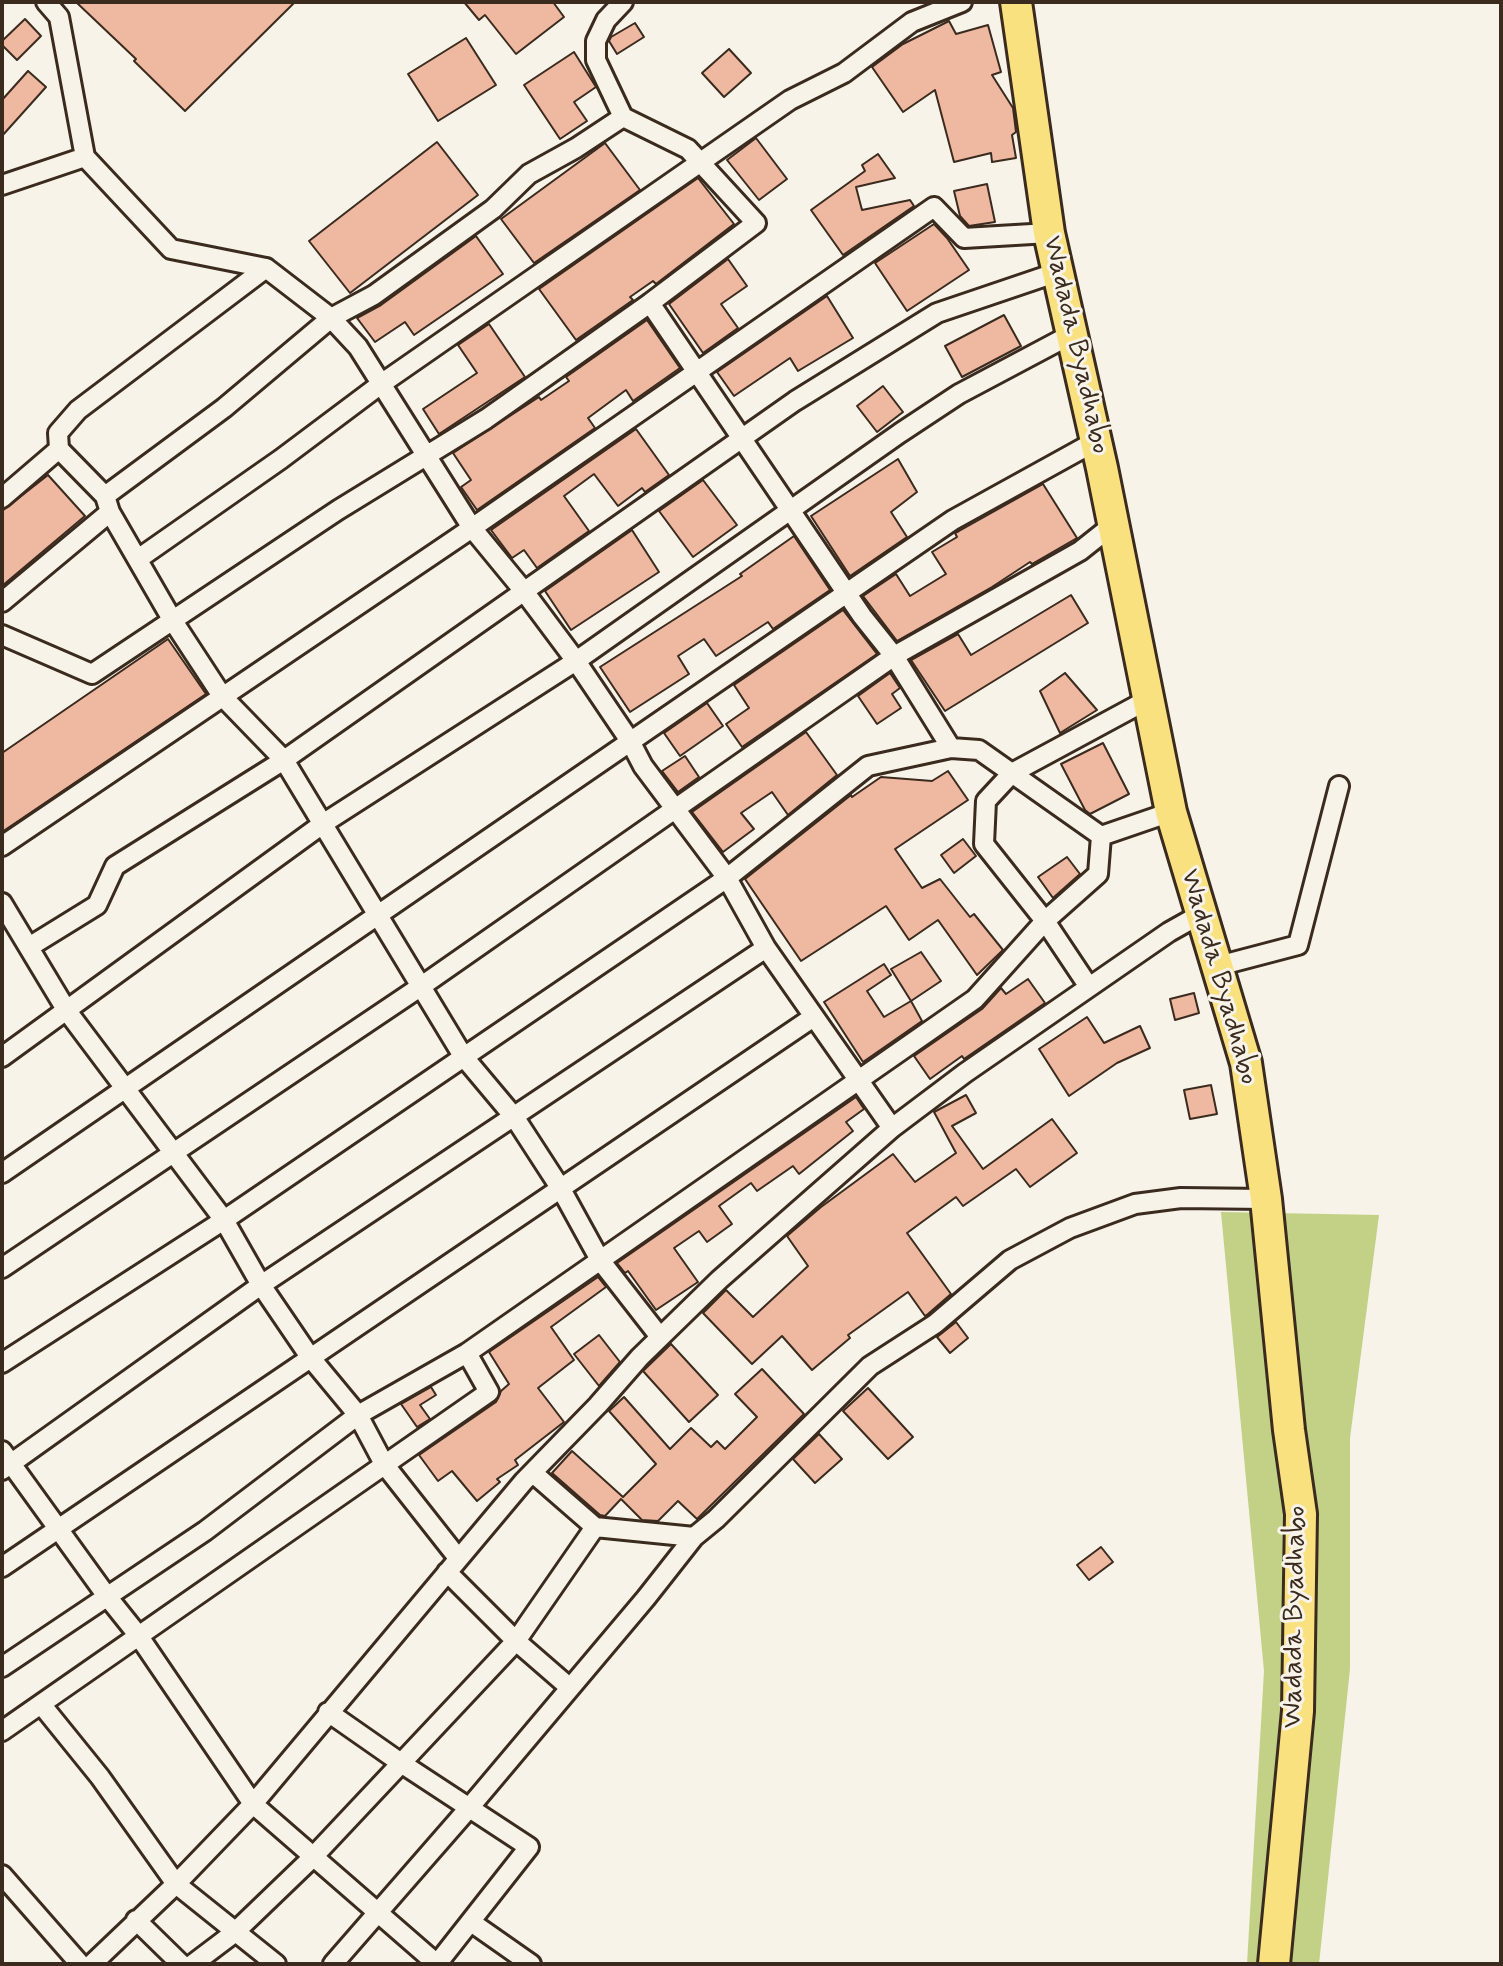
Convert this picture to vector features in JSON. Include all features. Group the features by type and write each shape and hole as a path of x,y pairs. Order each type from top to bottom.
{"main road":[{"name":"Wadada Byadhabo","path":"1016,2 1049,233 1114,524 1171,812 1246,1063 1266,1199 1289,1430 1301,1514 1298,1711 1274,1964"}],"street":[{"path":"46,2 59,17 85,157 171,249 266,268 331,318 358,347 472,528 576,661 630,741 643,766 727,878 766,948 812,1018 892,1128"},
{"path":"2,635 92,674 338,510 486,419 650,303 756,223 688,149 652,134 623,117 596,60 596,41 606,20 623,2"},
{"path":"138,559 281,459 381,384 790,100 844,73 912,22 962,2"},
{"path":"2,602 107,504 331,318 374,295 493,209 529,174 623,117"},
{"path":"2,185 85,157"},
{"path":"2,846 472,528 934,207 964,238 1049,233"},
{"path":"266,268 78,410 58,433 59,449 107,504 173,621 222,696 284,760 376,914 423,985 463,1056 515,1118 561,1189 600,1260 660,1337"},
{"path":"29,947 97,905 115,866 284,760 795,401 937,313 1058,272"},
{"path":"650,303 789,510 894,656 951,748"},
{"path":"2,1057 324,823 576,661 959,394 1072,334"},
{"path":"2,1173 953,520 1096,441"},
{"path":"2,498 59,449"},
{"path":"2,1268 423,985 894,656 1080,551 1114,524"},
{"path":"1089,987 1045,921 984,844 986,801 1012,773 1149,699"},
{"path":"2,1363 224,1220 727,878 868,766 951,748 979,750 1101,836"},
{"path":"1218,966 1298,945 1339,786"},
{"path":"1101,836 1171,812"},
{"path":"2,1667 205,1531 358,1415 467,1353 975,999 1045,921 1098,874 1101,836"},
{"path":"2,903 67,1011 224,1220 261,1285 310,1357 358,1415 384,1464 453,1565 516,1641 569,1687"},
{"path":"92,1964 176,1884 253,1804 533,1473 660,1337 719,1280 892,1128 1089,987 1201,914"},
{"path":"328,1712 529,1847 437,1964 253,1804 138,1635 60,1529 5,1462 261,1285 766,948"},
{"path":"2,1567 812,1018"},
{"path":"333,1964 469,1808 694,1537 716,1519 870,1366 935,1324 1010,1260 1070,1228 1135,1204 1181,1198 1266,1199"},
{"path":"2,1731 489,1392 467,1353"},
{"path":"533,1473 595,1527 694,1537"},
{"path":"193,1964 234,1933 312,1858 516,1641 595,1527"},
{"path":"41,1704 100,1777 176,1884 276,1964"},
{"path":"2,1875 80,1964"},
{"path":"136,1920 181,1964"},
{"path":"471,1922 531,1964"}],"green space":[{"path":"1221,1212 1379,1215 1350,1438 1350,1669 1319,1964 1247,1964 1264,1671"}],"building":[{"path":"76,2 295,2 185,111"},
{"path":"464,2 553,2 564,17 516,54 485,15 479,20"},
{"path":"25,19 41,36 17,60 2,45 2,41"},
{"path":"949,21 956,34 988,25 1001,72 992,75 1013,108 1016,132 1012,135 1016,158 992,162 991,153 954,162 935,90 903,112 872,67 903,44"},
{"path":"635,23 644,37 617,54 609,41 611,37"},
{"path":"466,38 496,85 438,121 408,74"},
{"path":"729,49 751,73 724,97 702,73"},
{"path":"574,52 596,87 574,102 587,121 560,139 524,85"},
{"path":"28,71 46,87 2,136 2,100"},
{"path":"756,138 787,179 759,200 727,160"},
{"path":"437,142 478,195 350,293 309,241"},
{"path":"605,143 640,190 534,263 501,219"},
{"path":"878,154 895,178 856,187 862,210 910,200 914,206 843,255 811,210 865,171 862,165"},
{"path":"698,178 734,224 656,284 653,281 630,297 633,300 576,340 539,289"},
{"path":"987,184 995,222 969,226 960,216 954,191"},
{"path":"934,224 969,270 907,311 875,263"},
{"path":"476,236 503,274 414,335 405,322 375,342 357,318 381,305"},
{"path":"728,259 747,286 721,304 738,328 703,353 669,304"},
{"path":"827,296 853,338 798,371 790,358 734,396 717,372"},
{"path":"1004,315 1021,346 962,377 945,346"},
{"path":"647,320 680,368 633,401 626,390 588,418 595,428 477,510 461,487 471,480 453,453 569,381 566,377"},
{"path":"489,324 525,377 439,434 423,409 477,373 458,345"},
{"path":"883,386 903,412 877,432 857,406"},
{"path":"636,429 669,475 645,492 642,488 618,506 594,474 564,496 589,531 537,568 524,550 512,558 491,530"},
{"path":"898,459 917,492 891,512 907,537 850,576 811,516"},
{"path":"48,475 85,516 2,586 2,511"},
{"path":"703,480 737,525 693,557 659,511"},
{"path":"1043,484 1077,538 1032,564 1030,562 897,641 863,596 896,574 910,596 946,574 932,552 957,537 955,533"},
{"path":"632,530 659,572 571,630 545,591"},
{"path":"794,536 830,590 773,629 768,622 716,656 704,639 678,656 689,674 630,712 600,667 742,576 740,574"},
{"path":"1071,595 1088,623 945,711 911,660 958,634 971,655"},
{"path":"843,610 877,654 742,747 726,724 749,708 734,685"},
{"path":"168,639 206,694 2,832 2,753"},
{"path":"890,673 900,688 892,694 901,708 877,724 858,696"},
{"path":"1065,673 1097,710 1060,733 1040,691"},
{"path":"707,703 723,726 680,756 664,733"},
{"path":"806,732 837,775 788,815 772,792 741,813 754,829 723,852 692,812"},
{"path":"1103,743 1129,794 1090,814 1061,764"},
{"path":"685,756 699,777 678,792 662,771"},
{"path":"948,771 968,800 895,849 922,888 940,879 970,917 974,914 1003,950 977,975 938,920 909,940 886,906 801,961 745,879 851,795 881,777 932,781"},
{"path":"963,839 976,856 954,873 941,855"},
{"path":"1067,857 1080,874 1053,898 1038,877"},
{"path":"921,952 941,981 911,1001 891,969"},
{"path":"884,964 891,975 867,991 884,1017 911,1001 922,1021 863,1062 824,1002"},
{"path":"1028,979 1045,1003 930,1079 914,1056 982,1009 1001,988 1006,994"},
{"path":"1194,993 1199,1013 1175,1020 1170,999"},
{"path":"1087,1017 1104,1043 1140,1026 1150,1048 1117,1063 1069,1096 1039,1049"},
{"path":"1211,1085 1217,1114 1190,1119 1184,1090"},
{"path":"966,1095 976,1113 952,1126 983,1169 1052,1119 1077,1153 1030,1187 1016,1169 963,1206 956,1197 907,1233 951,1294 925,1316 908,1292 848,1335 850,1338 812,1370 782,1336 752,1364 703,1313 726,1290 753,1317 808,1266 787,1236 893,1154 915,1182 956,1153 934,1112"},
{"path":"856,1097 864,1109 846,1122 853,1131 799,1174 793,1166 757,1191 751,1183 719,1206 732,1224 707,1242 699,1231 674,1248 698,1282 656,1310 628,1271 625,1273 617,1263"},
{"path":"598,1277 606,1287 551,1327 574,1360 538,1388 564,1422 515,1460 518,1465 497,1479 500,1482 477,1501 452,1471 438,1481 419,1455 496,1402 509,1384 489,1352"},
{"path":"956,1322 968,1338 950,1353 937,1337"},
{"path":"599,1335 620,1362 599,1386 574,1354"},
{"path":"671,1344 718,1395 689,1422 643,1371"},
{"path":"762,1369 804,1414 697,1519 678,1501 658,1521 642,1520 621,1499 605,1516 600,1515 552,1473 572,1451 623,1497 656,1464 609,1411 624,1397 670,1449 691,1428 711,1447 717,1441 725,1449 757,1417 735,1394"},
{"path":"431,1387 436,1395 420,1405 430,1419 417,1427 401,1404"},
{"path":"868,1388 913,1437 888,1459 843,1411"},
{"path":"819,1434 842,1459 815,1483 793,1459"},
{"path":"1101,1547 1113,1562 1089,1580 1077,1565"}]}
